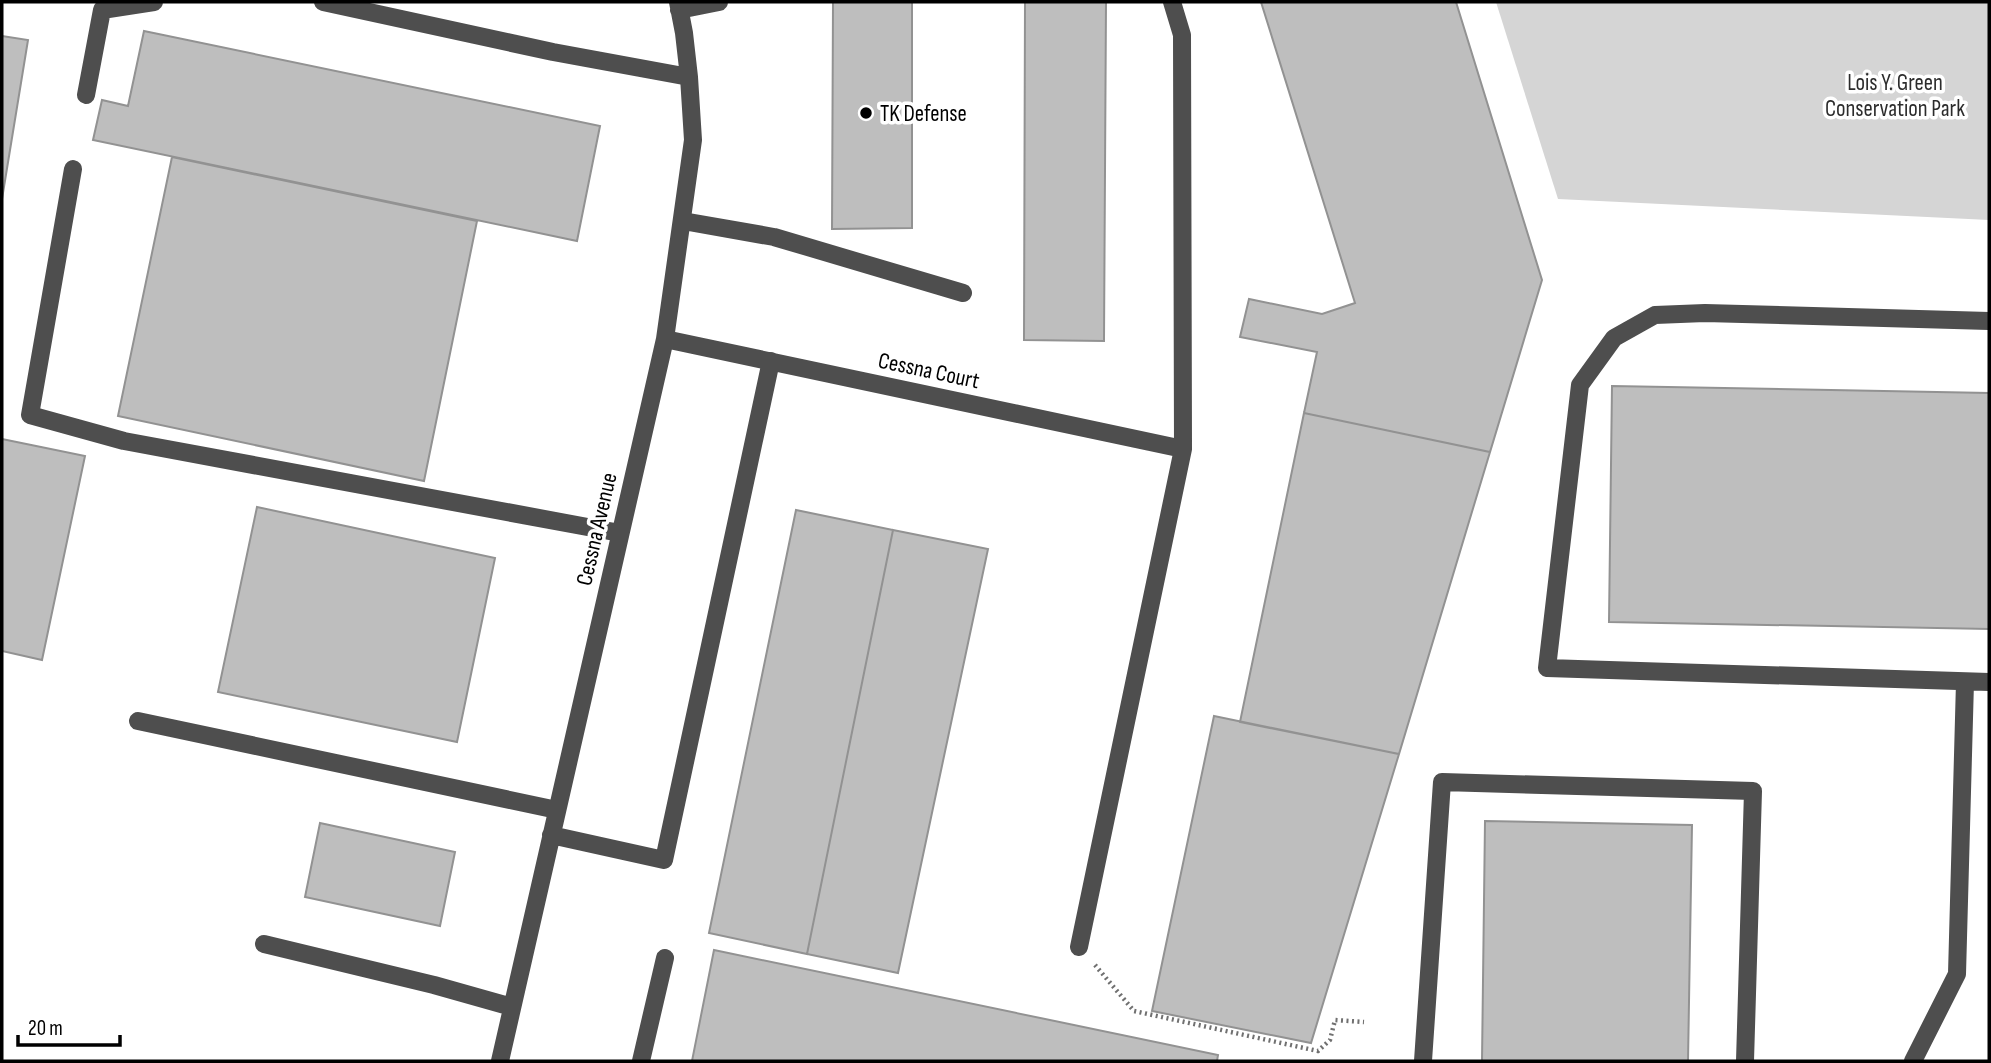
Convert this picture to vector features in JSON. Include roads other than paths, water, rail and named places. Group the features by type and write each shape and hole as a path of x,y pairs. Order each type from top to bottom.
{"street":[{"path":"86,94 102,10 154,2"},
{"path":"324,2 553,52 689,77"},
{"path":"678,6 719,2"},
{"path":"1079,947 1183,449 1182,35 1172,2"},
{"name":"Cessna Avenue","path":"500,1061 665,340 693,140 689,77 678,6"},
{"path":"73,169 30,415 124,441 621,533"},
{"path":"683,221 774,237 963,293"},
{"path":"1989,321 1705,313 1655,315 1614,338 1580,384 1547,668 1989,682"},
{"name":"Cessna Court","path":"665,340 1183,449"},
{"path":"551,835 664,860 771,361"},
{"path":"1913,1061 1957,974 1965,682"},
{"path":"138,721 557,810"},
{"path":"1423,1061 1442,782 1753,791 1745,1061"},
{"path":"264,944 434,985 512,1007"},
{"path":"641,1061 665,958"}],"place":[{"name":"TK Defense","path":"866,113"}],"park label":[{"name":"Lois Y. Green Conservation Park","path":"1895,95"}]}
